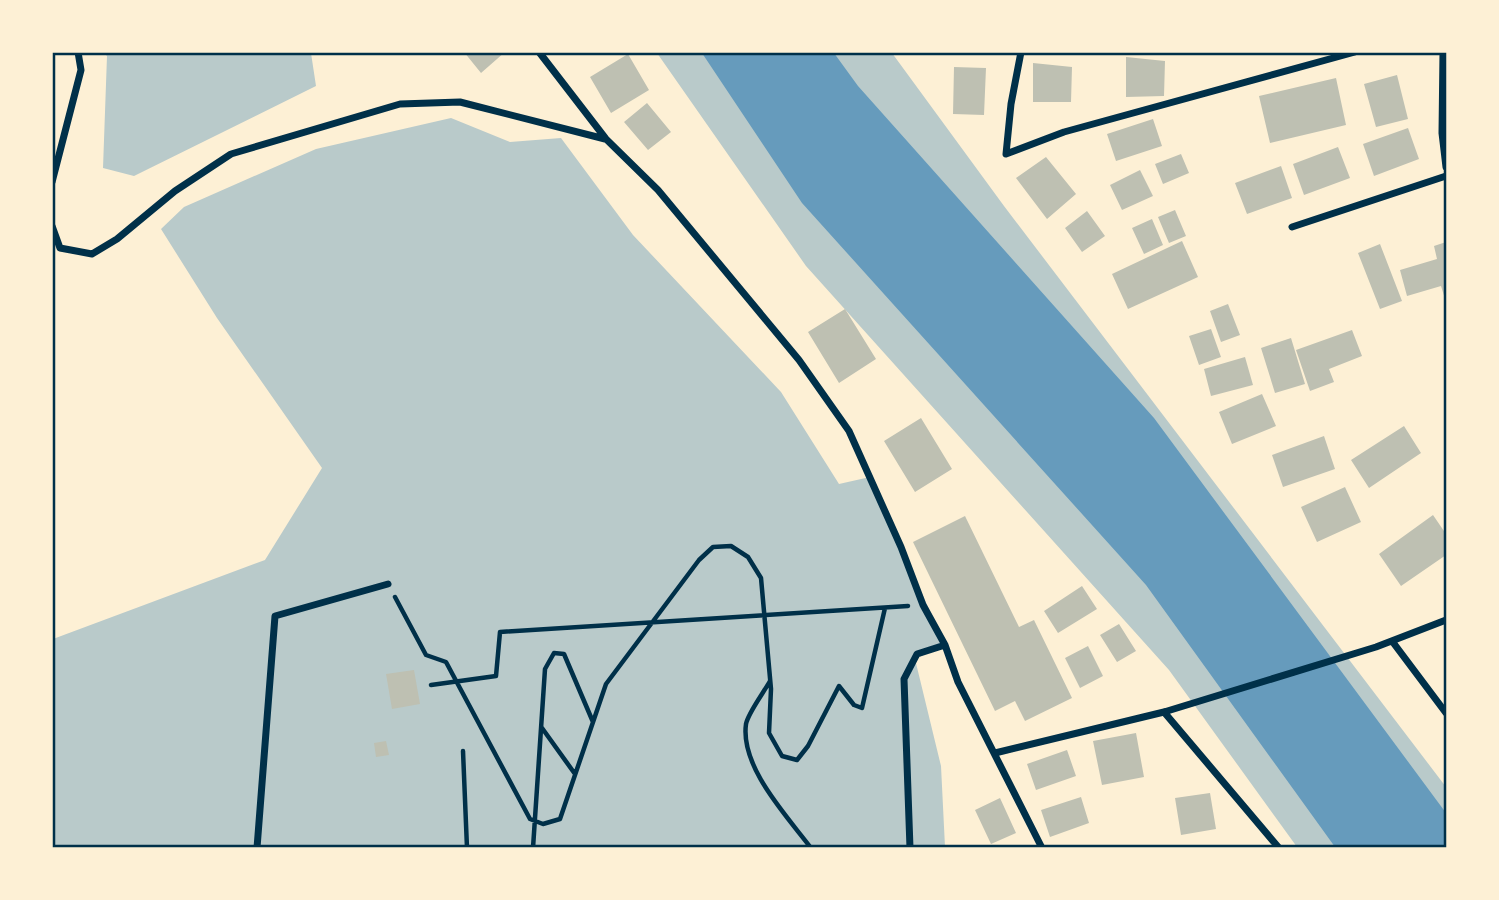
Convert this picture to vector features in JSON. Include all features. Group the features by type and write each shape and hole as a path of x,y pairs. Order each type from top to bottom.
{"street":[{"path":"52,182 81,70 78,52"},
{"path":"539,52 606,139 658,190 799,360 849,431 901,547 923,605 945,645 958,682 1042,848"},
{"path":"1021,52 1011,104 1006,153 1064,132 1355,52"},
{"path":"1443,52 1442,133 1447,167"},
{"path":"52,226 60,248 92,254 117,239 175,191 231,154 400,104 460,102 606,139"},
{"path":"1292,227 1447,176"},
{"path":"257,848 275,617 388,584"},
{"path":"995,753 1164,712 1376,647 1447,620"},
{"path":"1392,640 1447,713"},
{"path":"910,848 904,679 917,653 945,645"},
{"path":"1164,712 1279,848"}],"path":[{"path":"388,584 426,655 446,662 530,818 543,824 560,819 606,684 699,560 713,547 731,546 748,557 761,578 771,681 769,733 782,756 797,760 808,746 839,686 854,705 863,708 886,608"},
{"path":"431,685 496,676 500,632 923,605"},
{"path":"533,848 545,669 554,653 564,654 593,722"},
{"path":"771,681 746,723 748,754 767,789 811,848"},
{"path":"541,727 575,774"},
{"path":"463,751 467,848"}],"shaded area":[{"path":"104,53 311,53 316,86 134,176 103,168 107,56"},
{"path":"657,53 892,53 1004,206 1446,787 1446,847 1297,847 1169,670 806,266"},
{"path":"451,118 510,142 561,138 633,235 781,392 839,484 870,477 945,645 915,659 941,766 945,847 53,848 53,639 265,560 322,468 217,318 161,229 184,207 316,149"}],"water":[{"path":"702,53 834,53 858,86 1154,418 1446,813 1446,847 1335,847 1146,585 802,203"}],"building":[{"path":"464,52 505,52 481,73"},
{"path":"628,54 649,90 611,113 590,77"},
{"path":"1126,57 1165,61 1164,96 1126,97"},
{"path":"1033,63 1072,67 1071,102 1033,102"},
{"path":"954,67 986,68 984,115 953,114"},
{"path":"1397,75 1408,119 1376,127 1364,84"},
{"path":"1336,78 1346,125 1270,143 1259,96"},
{"path":"647,103 671,132 648,150 624,122"},
{"path":"1153,119 1162,146 1116,161 1107,134"},
{"path":"1408,128 1419,159 1374,176 1363,144"},
{"path":"1338,147 1350,178 1304,195 1293,164"},
{"path":"1181,154 1189,173 1163,184 1155,164"},
{"path":"1046,157 1076,194 1047,219 1016,178"},
{"path":"1281,166 1292,198 1247,214 1235,183"},
{"path":"1140,170 1153,196 1122,210 1110,185"},
{"path":"1175,210 1186,236 1169,243 1158,217"},
{"path":"1087,211 1105,236 1082,252 1065,228"},
{"path":"1152,219 1163,245 1144,254 1132,228"},
{"path":"1182,241 1198,277 1128,309 1112,274"},
{"path":"1446,242 1446,302 1441,286 1407,296 1400,270 1437,259 1434,246"},
{"path":"1380,244 1402,301 1380,309 1358,253"},
{"path":"1228,304 1240,335 1221,342 1210,311"},
{"path":"845,309 876,359 839,383 808,332"},
{"path":"1211,329 1221,357 1199,365 1189,336"},
{"path":"1352,330 1362,356 1329,369 1334,382 1310,391 1296,350"},
{"path":"1291,338 1305,384 1275,393 1261,348"},
{"path":"1245,357 1253,385 1211,396 1204,369"},
{"path":"1262,394 1276,426 1232,444 1219,412"},
{"path":"921,418 952,469 915,492 884,441"},
{"path":"1404,426 1421,453 1369,488 1351,460"},
{"path":"1324,436 1335,469 1283,487 1272,455"},
{"path":"1345,487 1361,522 1317,542 1301,507"},
{"path":"1433,515 1446,534 1446,555 1401,586 1379,554"},
{"path":"965,516 1019,627 1034,620 1072,698 1025,721 1015,701 995,711 913,542"},
{"path":"1082,586 1097,609 1058,633 1044,611"},
{"path":"1119,624 1136,651 1117,662 1100,635"},
{"path":"1088,646 1103,676 1080,688 1065,658"},
{"path":"414,670 420,704 392,709 386,674"},
{"path":"1136,733 1144,777 1102,785 1093,741"},
{"path":"386,741 389,755 376,757 374,743"},
{"path":"1067,750 1076,776 1036,790 1027,764"},
{"path":"1210,793 1216,829 1181,835 1175,798"},
{"path":"1081,797 1089,823 1050,837 1041,810"},
{"path":"1000,798 1016,833 991,844 975,810"}]}
